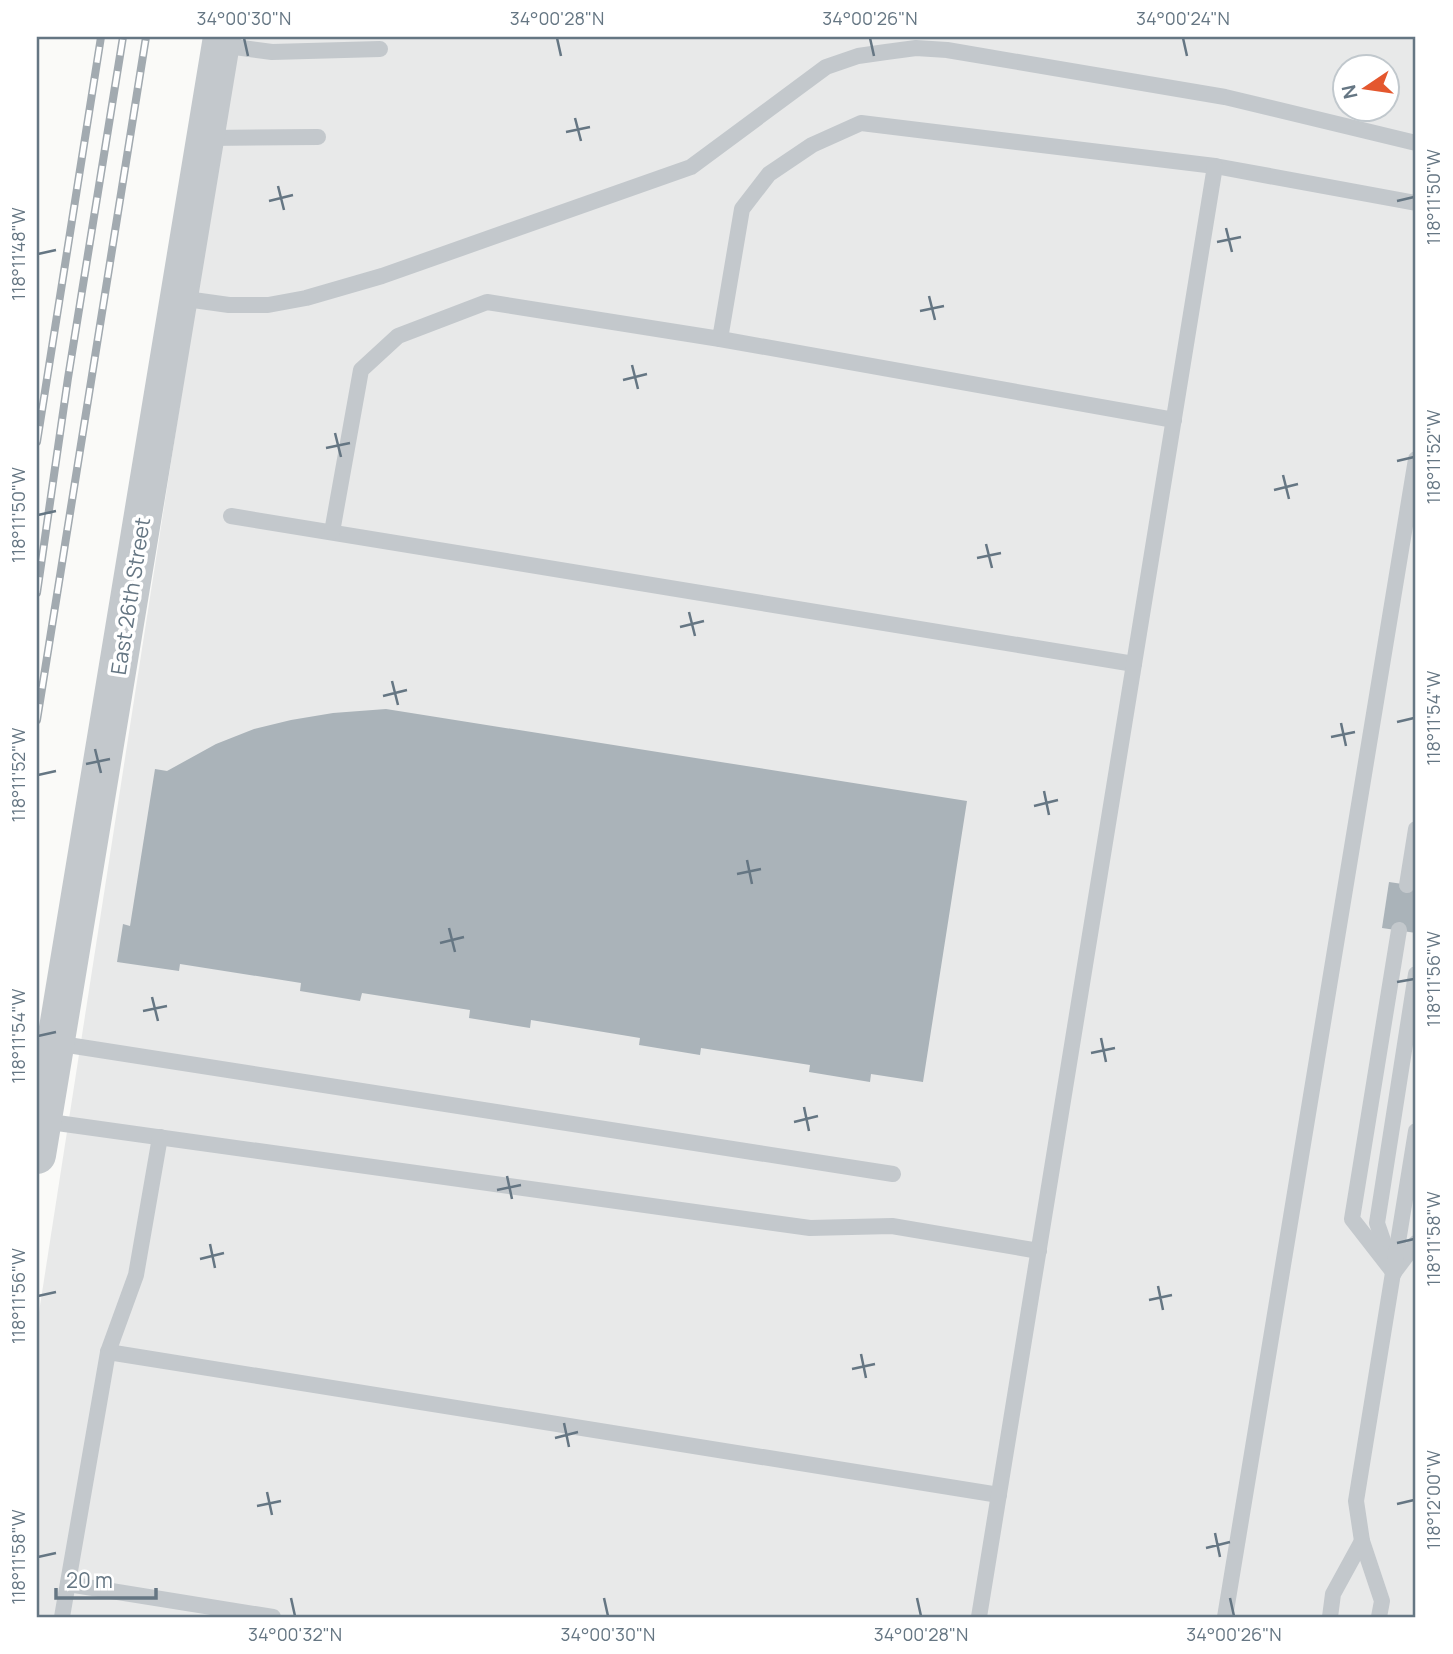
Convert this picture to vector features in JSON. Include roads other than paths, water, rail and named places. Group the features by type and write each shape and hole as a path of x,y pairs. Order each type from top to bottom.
{"street":[{"name":"East 26th Street","path":"40,1138 221,41"}],"lane":[{"path":"221,41 272,52 380,49"},
{"path":"179,298 229,305 268,305 306,298 382,276 691,167 820,70 858,57 916,48 947,50 1225,97 1416,143"},
{"path":"720,339 742,209 769,174 812,145 861,123 1215,166 1416,204"},
{"path":"206,138 318,137"},
{"path":"979,1617 1215,166"},
{"path":"332,532 361,370 398,336 487,302 720,339 1174,420"},
{"path":"1225,1617 1416,459"},
{"path":"231,516 1134,664"},
{"path":"1406,885 1416,829"},
{"path":"1394,1273 1352,1219 1399,930"},
{"path":"1394,1273 1377,1223 1416,974"},
{"path":"55,1043 893,1174"},
{"path":"1379,1617 1382,1601 1362,1541 1356,1501 1416,1132"},
{"path":"40,1138 160,1137 810,1228 892,1226 1039,1251"},
{"path":"62,1617 108,1352 136,1275 160,1137"},
{"path":"1394,1273 1416,1243"},
{"path":"1394,1273 1416,1258"},
{"path":"108,1352 999,1495"},
{"path":"1330,1617 1333,1594 1362,1541"},
{"path":"68,1584 273,1617"}],"railway":[{"path":"37,442 101,37"},
{"path":"37,593 68,378 123,37"},
{"path":"37,720 146,37"}]}
